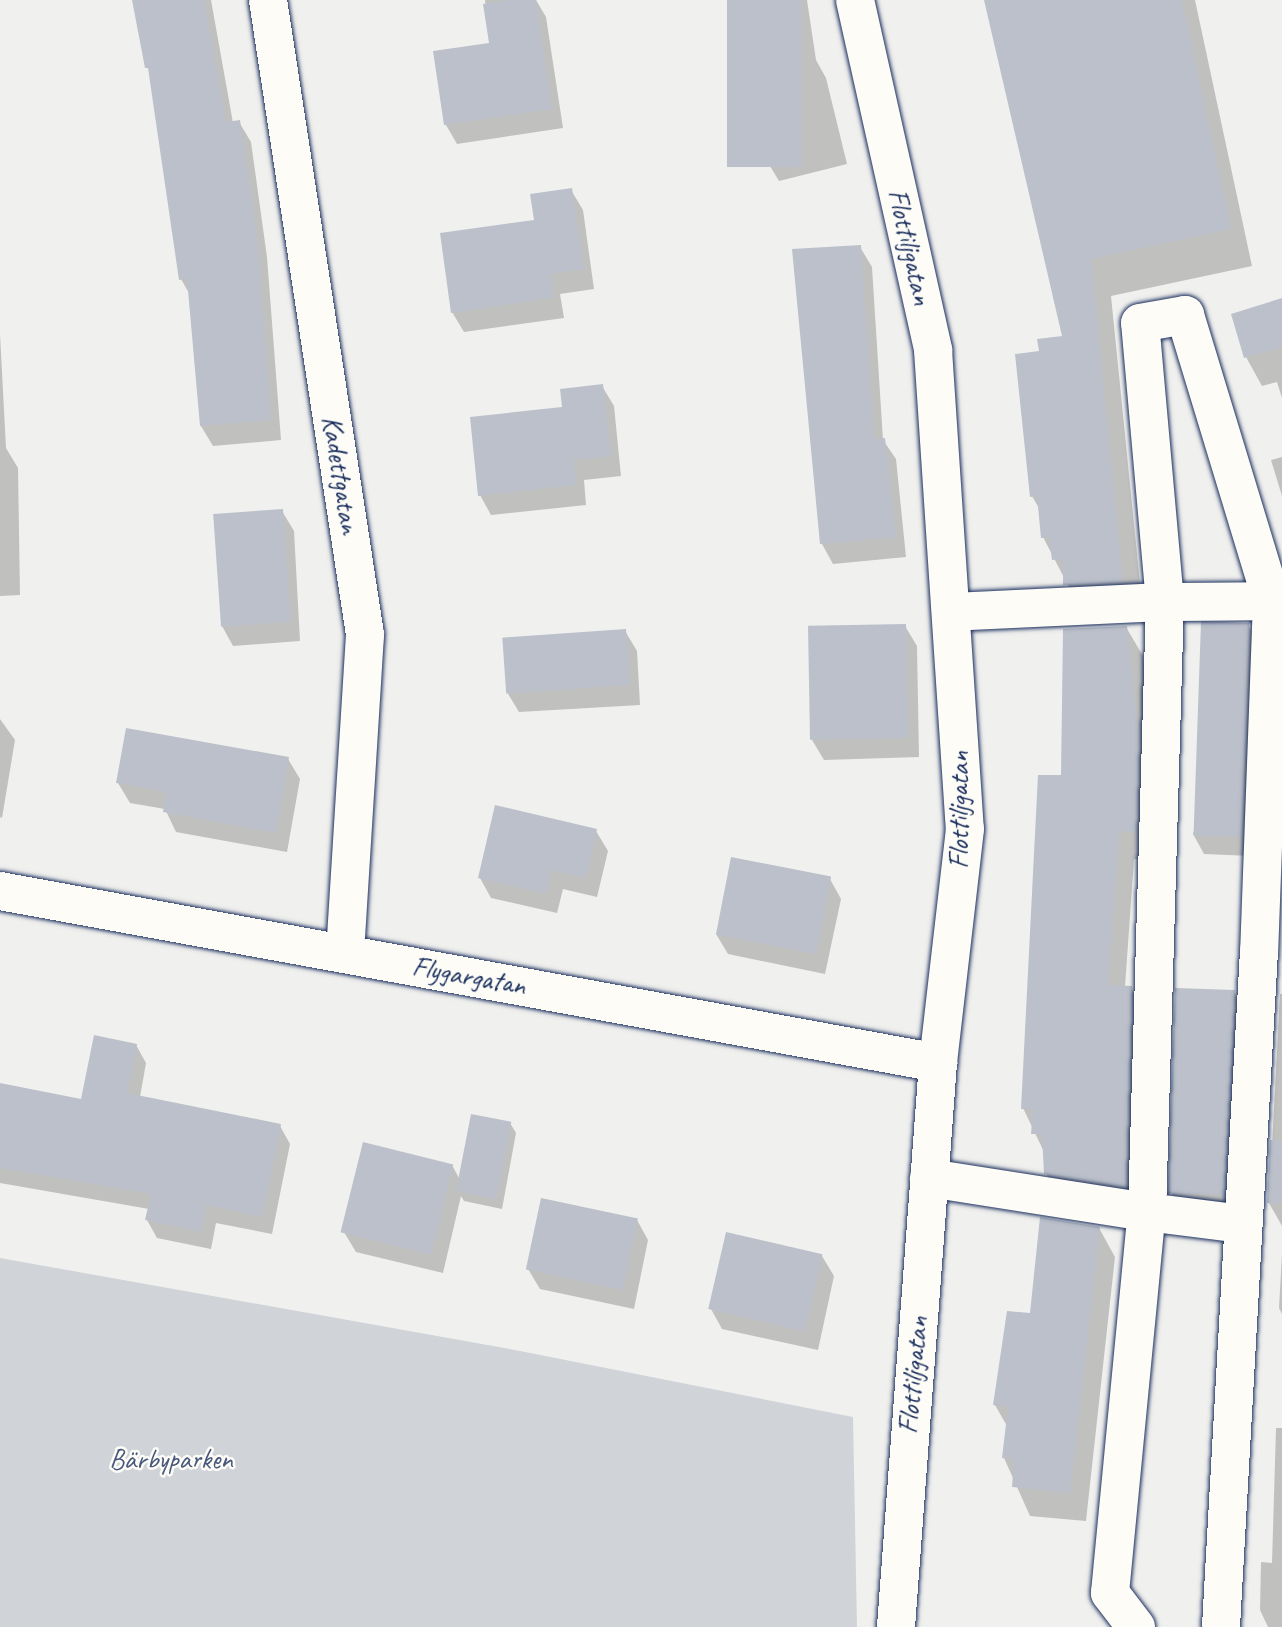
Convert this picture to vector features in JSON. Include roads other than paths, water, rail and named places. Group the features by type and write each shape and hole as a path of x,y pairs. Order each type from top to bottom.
{"street":[{"name":"Kadettgatan","path":"268,0 365,635 345,953"},
{"name":"Flottiljgatan","path":"855,0 933,350 965,829 938,1063 896,1627"},
{"path":"1136,1627 1110,1592 1147,1212 1165,602 1140,323 1185,314 1272,601 1259,951 1221,1627"},
{"path":"951,612 1165,602 1272,601"},
{"name":"Flygargatan","path":"0,891 938,1063"},
{"path":"929,1178 1242,1224"}],"park label":[{"name":"Bärbyparken","path":"171,1459"}]}
